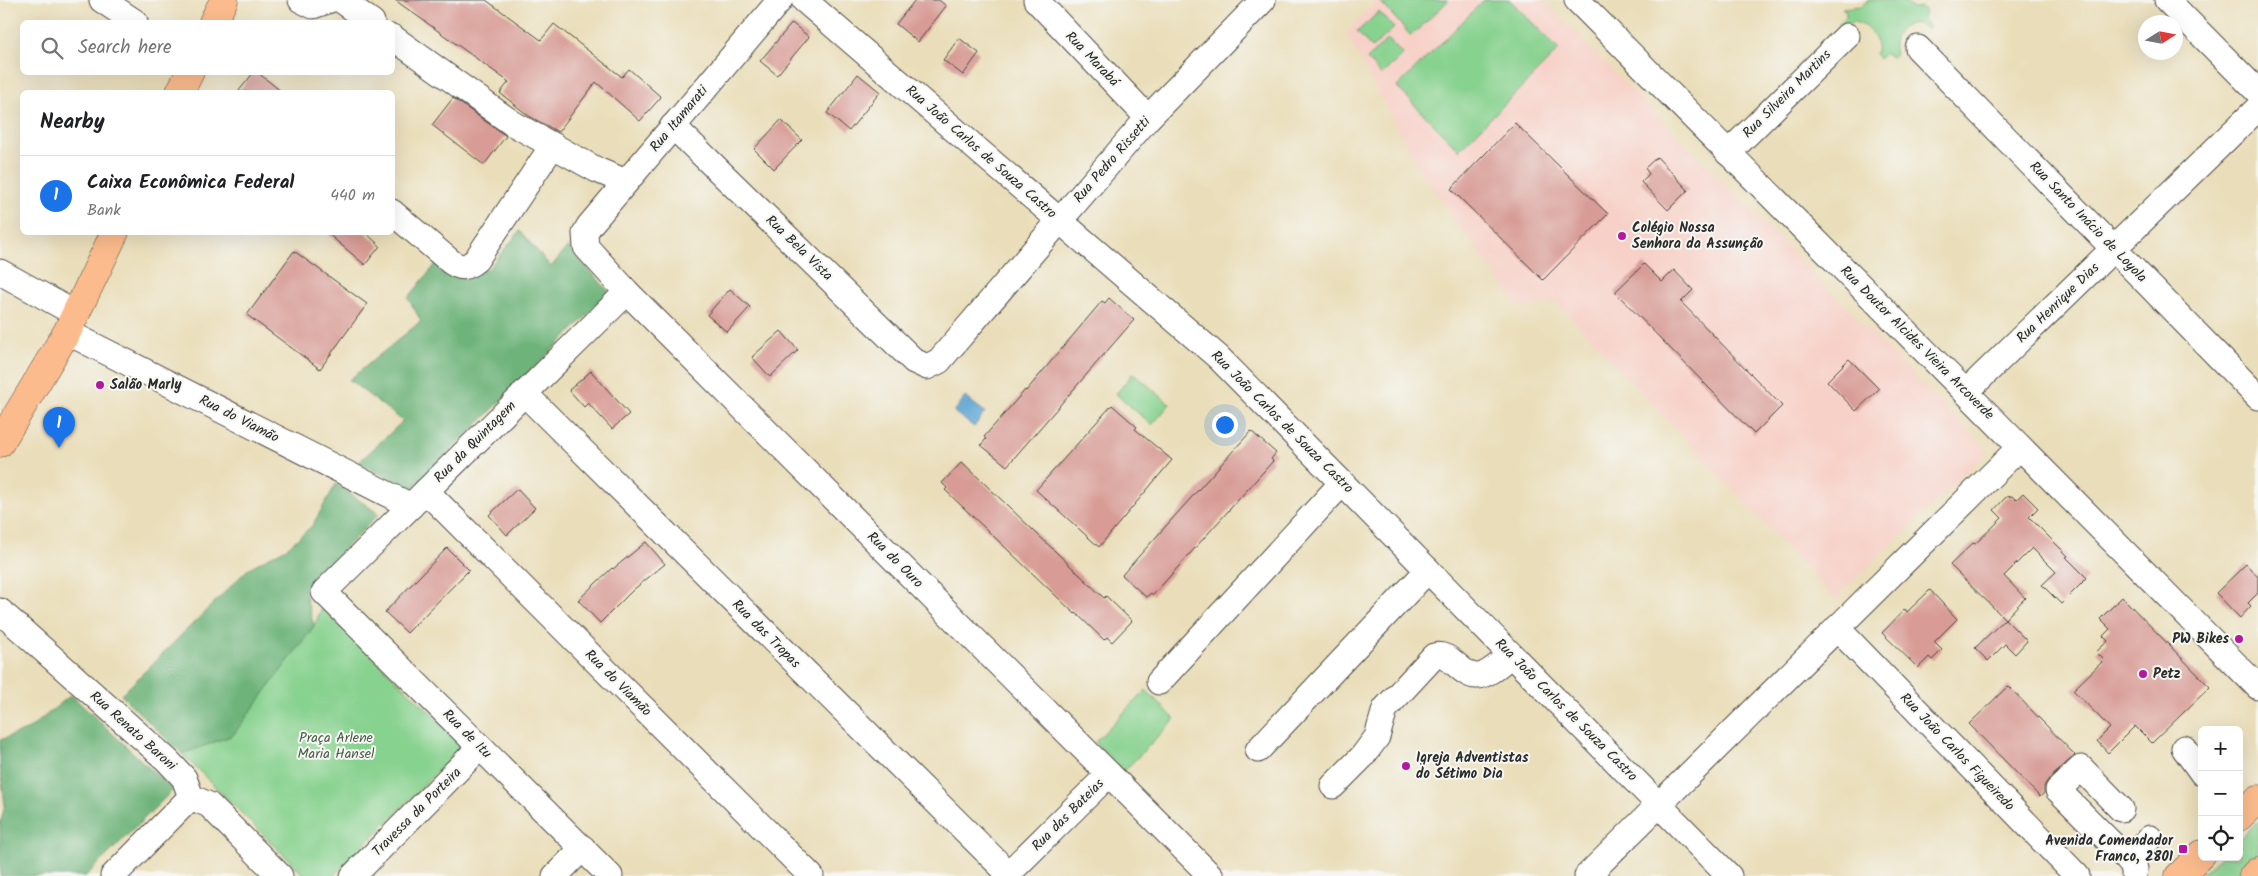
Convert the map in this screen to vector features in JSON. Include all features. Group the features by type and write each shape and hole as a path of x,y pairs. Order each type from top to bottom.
{"main road":[{"path":"214,20 224,0"},
{"path":"181,90 188,75"},
{"path":"4,431 72,323 114,235"},
{"path":"2240,816 2258,799"},
{"path":"2253,876 2258,871"}],"street":[{"path":"300,0 313,6 330,0"},
{"path":"341,0 369,20"},
{"name":"Rua Itamarati","path":"584,241 589,226 780,0"},
{"name":"Rua João Carlos de Souza Castro","path":"804,0 1218,357 1729,876"},
{"name":"Rua Marabá","path":"1036,0 1148,118"},
{"name":"Rua Pedro Rissetti","path":"927,367 939,360 1148,118 1263,0"},
{"name":"Rua Doutor Alcides Vieira Arcoverde","path":"1577,0 2258,687"},
{"path":"2167,0 2258,92"},
{"name":"Rua Silveira Martins","path":"1728,153 1846,36"},
{"path":"395,39 512,123 596,170 626,182"},
{"name":"Rua Santo Inácio de Loyola","path":"1918,48 2258,397"},
{"name":"Rua Henrique Dias","path":"1966,392 2258,108"},
{"name":"Rua Bela Vista","path":"673,126 914,361 927,367"},
{"path":"395,215 451,262 459,267 468,267 476,260 553,145"},
{"name":"Rua do Ouro","path":"584,241 590,254 627,292 1210,876"},
{"name":"Rua do Viamão","path":"0,272 72,323 419,499 811,876"},
{"name":"Rua da Quintagem","path":"324,592 627,292"},
{"name":"Rua das Tropas","path":"524,394 1007,875"},
{"path":"1587,876 2020,446"},
{"path":"1159,682 1342,482"},
{"path":"1258,750 1428,570"},
{"name":"Rua de Itu","path":"324,592 610,876"},
{"name":"Rua Renato Baroni","path":"0,611 167,760 184,778 191,797"},
{"name":"Rua João Carlos Figueiredo","path":"1837,628 2077,876"},
{"path":"1333,786 1362,757 1377,737 1386,709 1434,656 1442,655 1471,676 1480,676 1511,655"},
{"name":"Travessa da Porteira","path":"353,876 480,747"},
{"path":"2184,748 2201,771"},
{"path":"2121,809 2081,768 2058,790 2131,868 2150,838"},
{"name":"Rua das Bateias","path":"1007,875 1109,774"},
{"path":"113,876 191,797 209,805 280,876"},
{"path":"555,876 582,848"}],"shaded area":[{"name":"Colégio Nossa Senhora da Assunção","path":"1377,0 1543,0 1988,451 1835,599 1556,301 1520,309 1421,172 1346,34"}],"green space":[{"path":"1381,0 1449,0 1411,36"},
{"path":"1484,0 1510,0 1559,50 1459,150 1397,87"},
{"path":"1869,0 1900,0 1913,8 1922,7 1925,11 1923,19 1930,26 1927,29 1914,23 1902,28 1895,39 1895,54 1891,57 1885,54 1879,59 1875,53 1875,38 1869,30 1854,22 1842,28 1838,24 1846,17 1846,11 1842,8 1861,6"},
{"path":"1379,12 1394,28 1372,48 1357,32"},
{"path":"1388,39 1403,55 1381,75 1367,59"},
{"path":"520,231 551,267 568,246 610,293 412,489 358,463 403,421 349,380 421,321 408,298 440,259 479,263 487,270"},
{"path":"1133,373 1170,404 1152,425 1116,394"},
{"path":"336,484 379,514 304,589 314,626 233,735 182,754 121,695 249,568 288,547 312,526"},
{"name":"Praça Arlene Maria Hansel","path":"322,608 464,745 333,876 305,876 182,754 233,735 314,626"},
{"path":"1146,690 1175,719 1124,771 1095,742"},
{"path":"71,695 173,790 86,876 0,876 0,825 5,805 0,767 0,740 29,729"},
{"path":"2258,821 2258,853 2234,876 2200,876 2216,861 2243,861 2243,835"}],"water":[{"path":"965,397 985,412 974,427 954,412"}],"building":[{"path":"395,0 486,0 541,40 554,24 622,77 629,69 661,97 640,121 596,82 558,132 529,116 500,93 509,82"},
{"path":"915,0 939,0 946,6 918,42 896,24"},
{"path":"792,23 809,37 777,75 760,61"},
{"path":"959,38 979,53 963,75 943,60"},
{"path":"858,74 880,92 849,131 827,113"},
{"path":"252,75 261,75 280,90 240,90"},
{"path":"453,98 506,136 484,165 432,125"},
{"path":"781,120 802,140 774,169 754,149"},
{"path":"1515,123 1608,214 1543,280 1451,189"},
{"path":"1657,157 1688,190 1668,210 1641,182 1649,174 1645,168"},
{"path":"330,235 368,235 380,246 365,265"},
{"path":"294,251 367,304 320,369 247,315"},
{"path":"1644,264 1662,282 1674,270 1693,290 1681,302 1782,406 1754,434 1615,292"},
{"path":"730,289 750,307 727,332 707,315"},
{"path":"1109,298 1134,320 1007,466 981,445 986,439 984,437 1026,391 1102,301 1105,303"},
{"path":"781,331 798,350 770,377 752,357"},
{"path":"1849,359 1879,389 1856,411 1827,381"},
{"path":"591,371 629,414 612,429 588,403 584,407 569,390"},
{"path":"1112,405 1137,427 1135,429 1172,460 1099,547 1036,490"},
{"path":"1251,431 1276,453 1271,459 1273,461 1153,595 1151,593 1146,597 1122,575"},
{"path":"962,462 1104,598 1106,596 1132,621 1112,642 1107,637 1104,640 1075,614 945,490 947,488 942,483"},
{"path":"517,489 535,508 507,535 489,515"},
{"path":"2023,493 2038,508 2029,517 2087,578 2061,604 2042,585 2056,572 2032,548 2004,576 2025,598 2005,619 1950,565 2002,518 1994,510 2006,497 2012,496 2016,500"},
{"path":"646,542 665,564 633,590 600,623 578,600 612,568"},
{"path":"447,548 469,570 407,633 385,612"},
{"path":"2246,564 2258,577 2258,593 2248,603 2251,606 2240,618 2216,593"},
{"path":"1930,590 1957,619 1934,642 1942,650 1932,660 1929,657 1918,668 1882,633 1905,609 1907,612"},
{"name":"Petz","path":"2122,597 2210,687 2152,743 2135,726 2108,753 2097,741 2110,728 2073,690 2104,660 2096,652 2108,641 2103,636 2110,629 2100,619"},
{"path":"2005,619 2027,641 2015,654 2005,644 1988,661 1975,648"},
{"path":"2008,686 2075,755 2048,780 2044,786 2044,793 2040,797 1969,724"}],"place":[{"name":"Colégio Nossa Senhora da Assunção","path":"1622,236"},
{"name":"Salão Marly","path":"100,385"},
{"name":"Caixa Econômica Federal","path":"59,448"},
{"name":"PW Bikes","path":"2239,639"},
{"name":"Petz","path":"2143,674"},
{"name":"Igreja Adventistas do Sétimo Dia","path":"1406,766"},
{"name":"Avenida Comendador Franco, 2801","path":"2183,849"}]}
